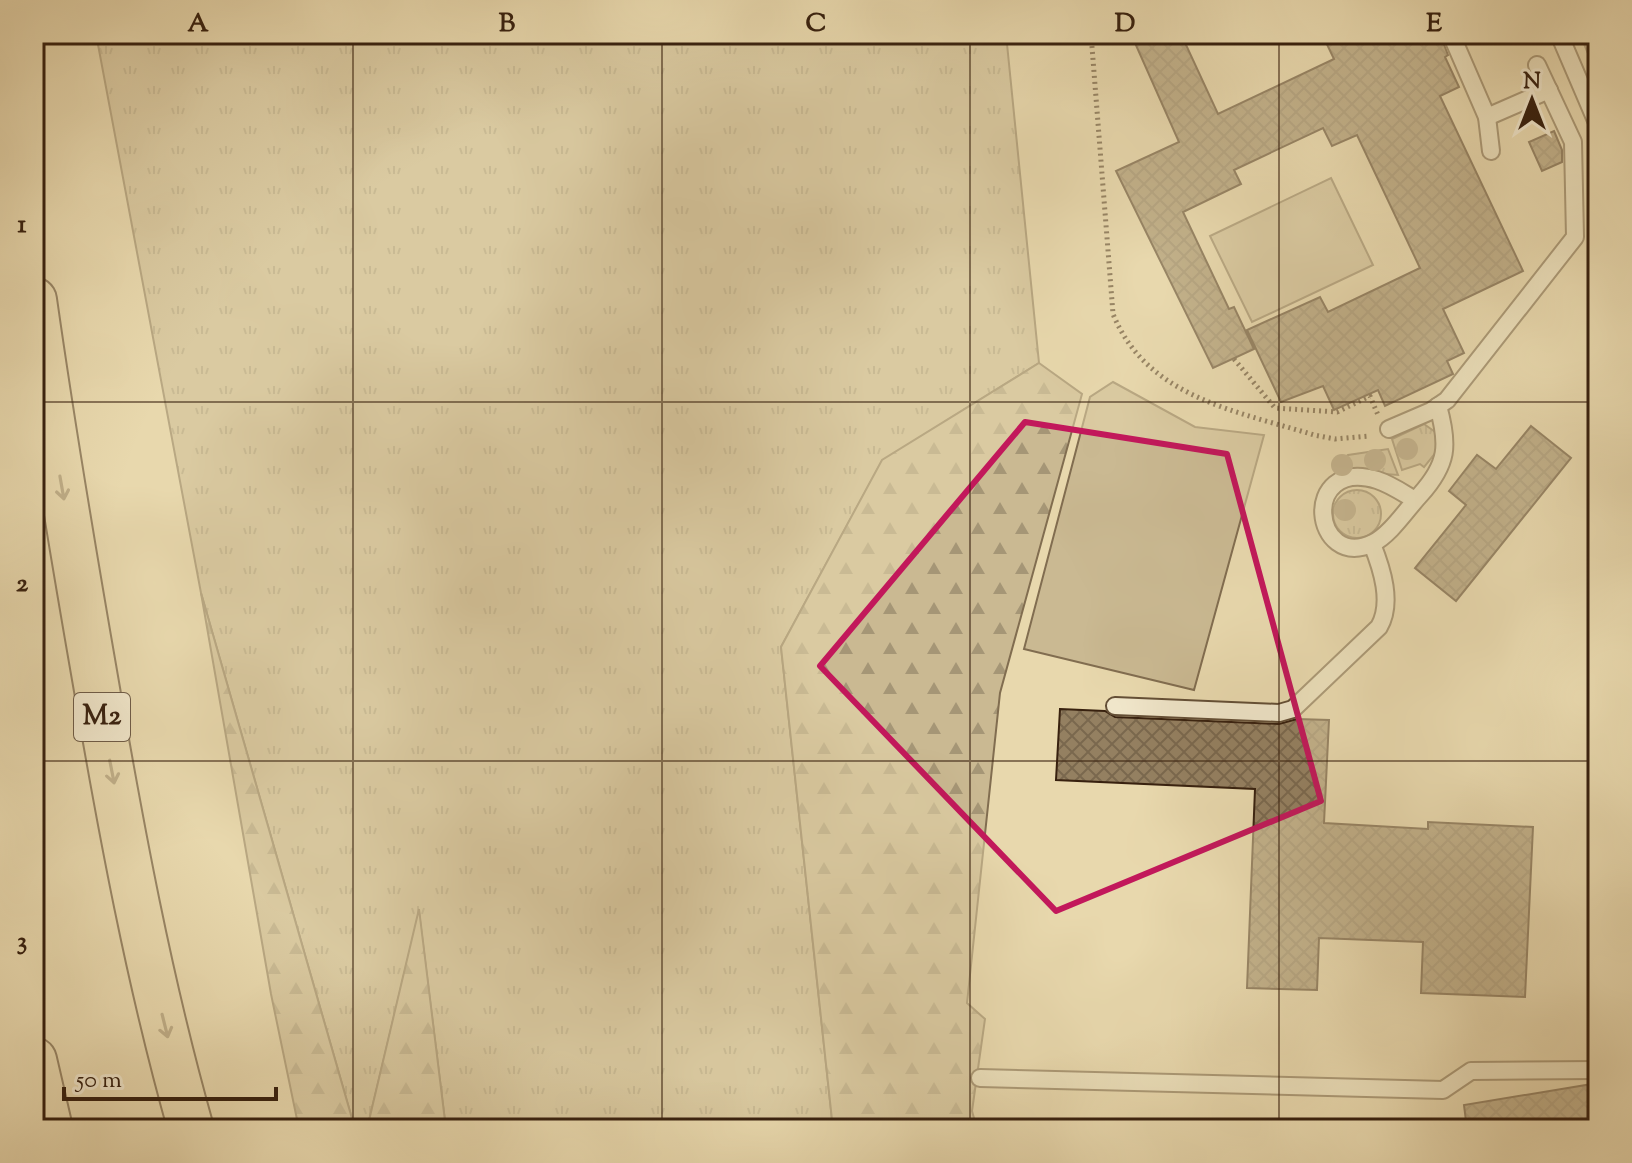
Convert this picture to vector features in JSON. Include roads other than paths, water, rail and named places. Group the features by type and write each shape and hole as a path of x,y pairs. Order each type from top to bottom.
{"highway":[{"name":"M2","path":"34,300 57,460 108,753 141,919 191,1129"},
{"path":"34,1060 50,1129"}],"lane":[{"path":"1451,34 1487,117 1491,151"},
{"path":"1559,34 1598,125"},
{"path":"1386,430 1438,406 1575,237 1573,142 1537,65"},
{"path":"1487,117 1549,90"},
{"path":"1415,500 1379,481 1364,478 1340,482 1329,491 1322,511 1327,531 1346,545 1372,544 1415,500 1438,472 1445,453 1446,433 1438,406"},
{"path":"1115,706 1279,713 1293,709 1379,627 1385,617 1382,574 1372,544"},
{"path":"980,1078 1443,1090 1471,1071 1598,1070"}]}
